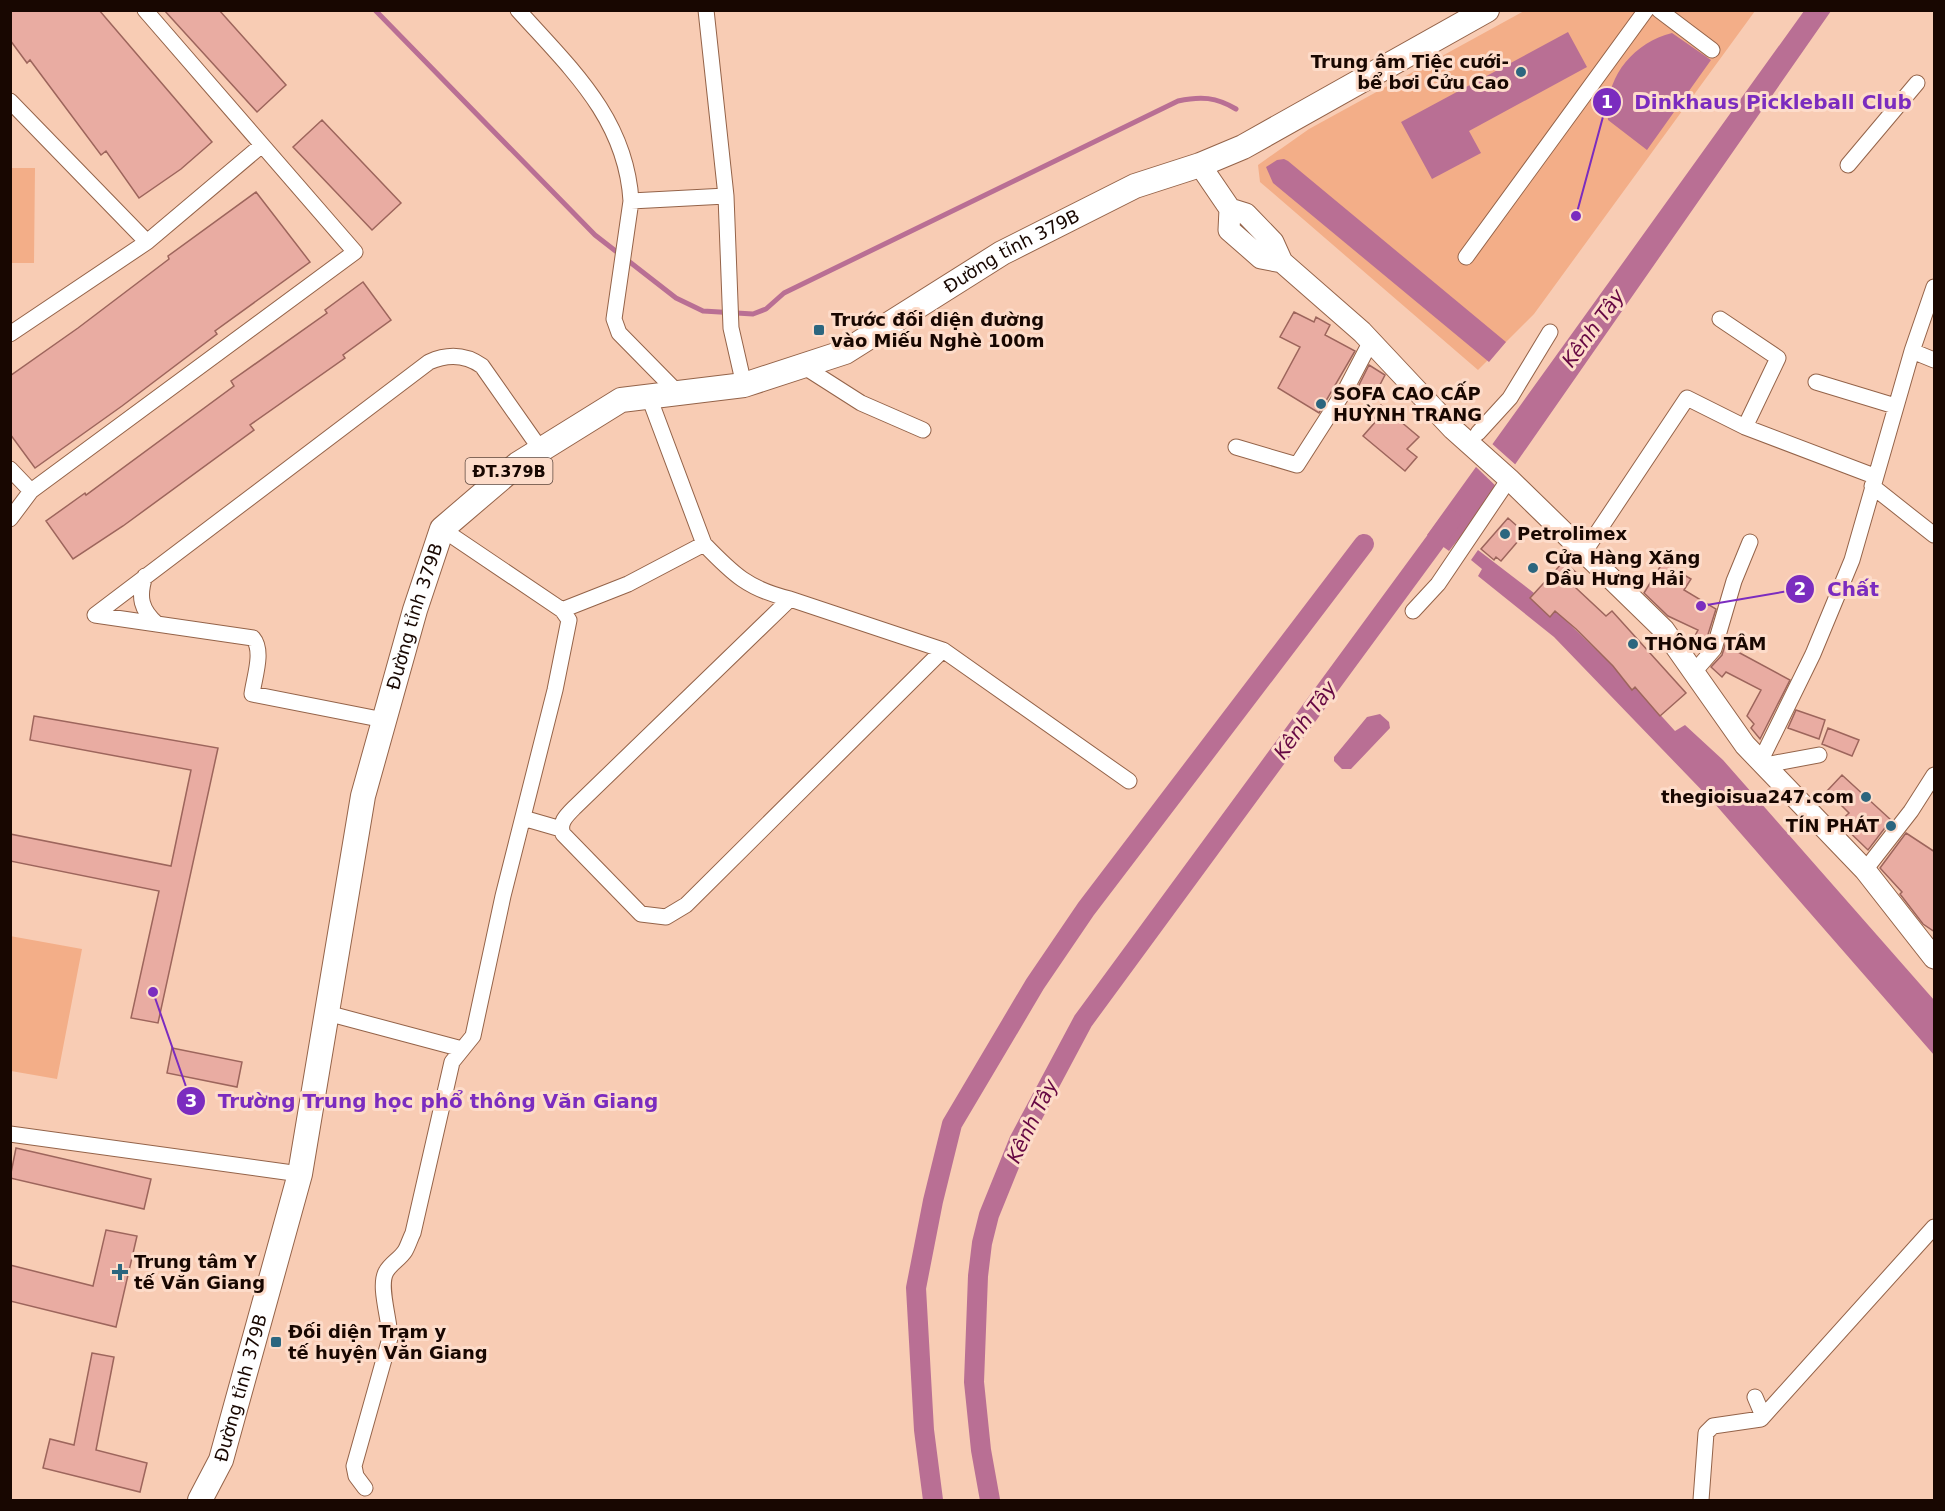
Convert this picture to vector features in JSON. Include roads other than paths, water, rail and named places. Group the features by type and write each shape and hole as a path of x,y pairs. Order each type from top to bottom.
{"main road":[{"name":"Đường tỉnh 379B","path":"200,1500 221,1460 300,1174 363,796 415,610 442,529 518,464 621,400 744,385 845,352 1002,253 1135,186 1200,165 1243,147 1487,10"},
{"path":"1200,165 1230,209 1229,230 1261,258 1282,262 1362,332 1453,429 1475,439 1511,481 1664,630 1745,745 1866,870 1932,948"}],"street":[{"path":"10,519 31,491 355,252 145,10"},
{"path":"518,10 602,107 627,169 630,208 614,319 619,333 678,393"},
{"path":"706,10 726,196 731,328 744,385"},
{"path":"1466,257 1646,10"},
{"path":"1659,10 1712,50"},
{"path":"1848,165 1917,83"},
{"path":"10,101 147,242"},
{"path":"10,334 147,242 262,145"},
{"path":"630,208 726,196"},
{"path":"1763,763 1813,654 1852,560 1895,406 1935,287"},
{"path":"1720,319 1778,358 1745,427"},
{"path":"1475,439 1510,398 1550,332"},
{"path":"1236,447 1297,465 1347,387 1370,343"},
{"path":"1912,351 1935,360"},
{"path":"384,720 252,694 258,651 257,643 253,638 95,615 429,362 441,357 472,359 482,366 541,450"},
{"path":"803,366 861,403 923,430"},
{"path":"1816,382 1895,406"},
{"path":"649,397 704,544 737,577 768,593 943,650 1129,781"},
{"path":"1585,551 1687,398 1745,427 1873,481 1935,535"},
{"path":"10,469 31,491"},
{"path":"1413,610 1438,584 1511,481"},
{"path":"365,1488 356,1476 354,1466 390,1338 390,1320 383,1298 383,1279 386,1272 405,1251 412,1233 452,1062 473,1036 569,620 562,610 442,529"},
{"path":"1694,672 1714,649 1734,581 1750,542"},
{"path":"562,610 628,584 704,544"},
{"path":"145,576 141,588 142,606 146,615 157,624"},
{"path":"790,599 564,818 561,829 563,834 641,914 666,917 686,905 943,650"},
{"path":"1763,763 1819,755"},
{"path":"1866,870 1935,775"},
{"path":"523,818 561,829"},
{"path":"327,1013 462,1049"},
{"path":"10,1134 300,1174"},
{"path":"1703,1490 1706,1433 1713,1426 1748,1422 1763,1416 1935,1227"},
{"path":"1755,1397 1763,1416"}],"water":[{"path":"1804,11 1831,11 1498,489 1449,551 1427,535"},
{"path":"1568,32 1587,67 1469,131 1481,153 1432,179 1401,122"},
{"path":"1672,33 1711,60 1647,150 1608,120 1608,105 1616,77 1633,54 1658,38"},
{"path":"1284,159 1506,342 1489,362 1273,183 1266,167 1277,160"},
{"path":"1478,550 1534,593 1530,598 1550,616 1556,611 1613,666 1632,690 1635,687 1675,731 1685,725 1723,760 1934,1000 1934,1055 1715,804 1554,637 1478,576 1482,569 1471,560"},
{"path":"1380,714 1389,722 1390,728 1351,769 1342,769 1334,761 1334,757 1367,717"}],"waterway":[{"path":"375,10 595,235 676,298 703,311 753,314 766,309 784,293 1178,101 1194,98 1208,99 1222,102 1236,109"},
{"name":"Kênh Tây","path":"990,1500 981,1450 974,1382 978,1276 982,1243 989,1215 1019,1141 1083,1021 1451,520"},
{"path":"933,1500 924,1430 916,1288 933,1201 952,1124 1035,984 1086,909 1364,544"}],"place":[{"name":"Trung âm Tiệc cưới- bể bơi Cửu Cao","path":"1521,72"},
{"name":"Dinkhaus Pickleball Club","path":"1576,216"},
{"name":"Trước đối diện đường vào Miếu Nghè 100m","path":"819,330"},
{"name":"SOFA CAO CẤP HUỲNH TRANG","path":"1321,404"},
{"name":"Petrolimex","path":"1505,534"},
{"name":"Cửa Hàng Xăng Dầu Hưng Hải","path":"1533,568"},
{"name":"Chất","path":"1701,606"},
{"name":"THÔNG TÂM","path":"1633,644"},
{"name":"thegioisua247.com","path":"1866,797"},
{"name":"TÍN PHÁT","path":"1891,826"},
{"name":"Trường Trung học phổ thông Văn Giang","path":"153,992"},
{"name":"Trung tâm Y tế Văn Giang","path":"120,1272"},
{"name":"Đối diện Trạm y tế huyện Văn Giang","path":"276,1342"}]}
